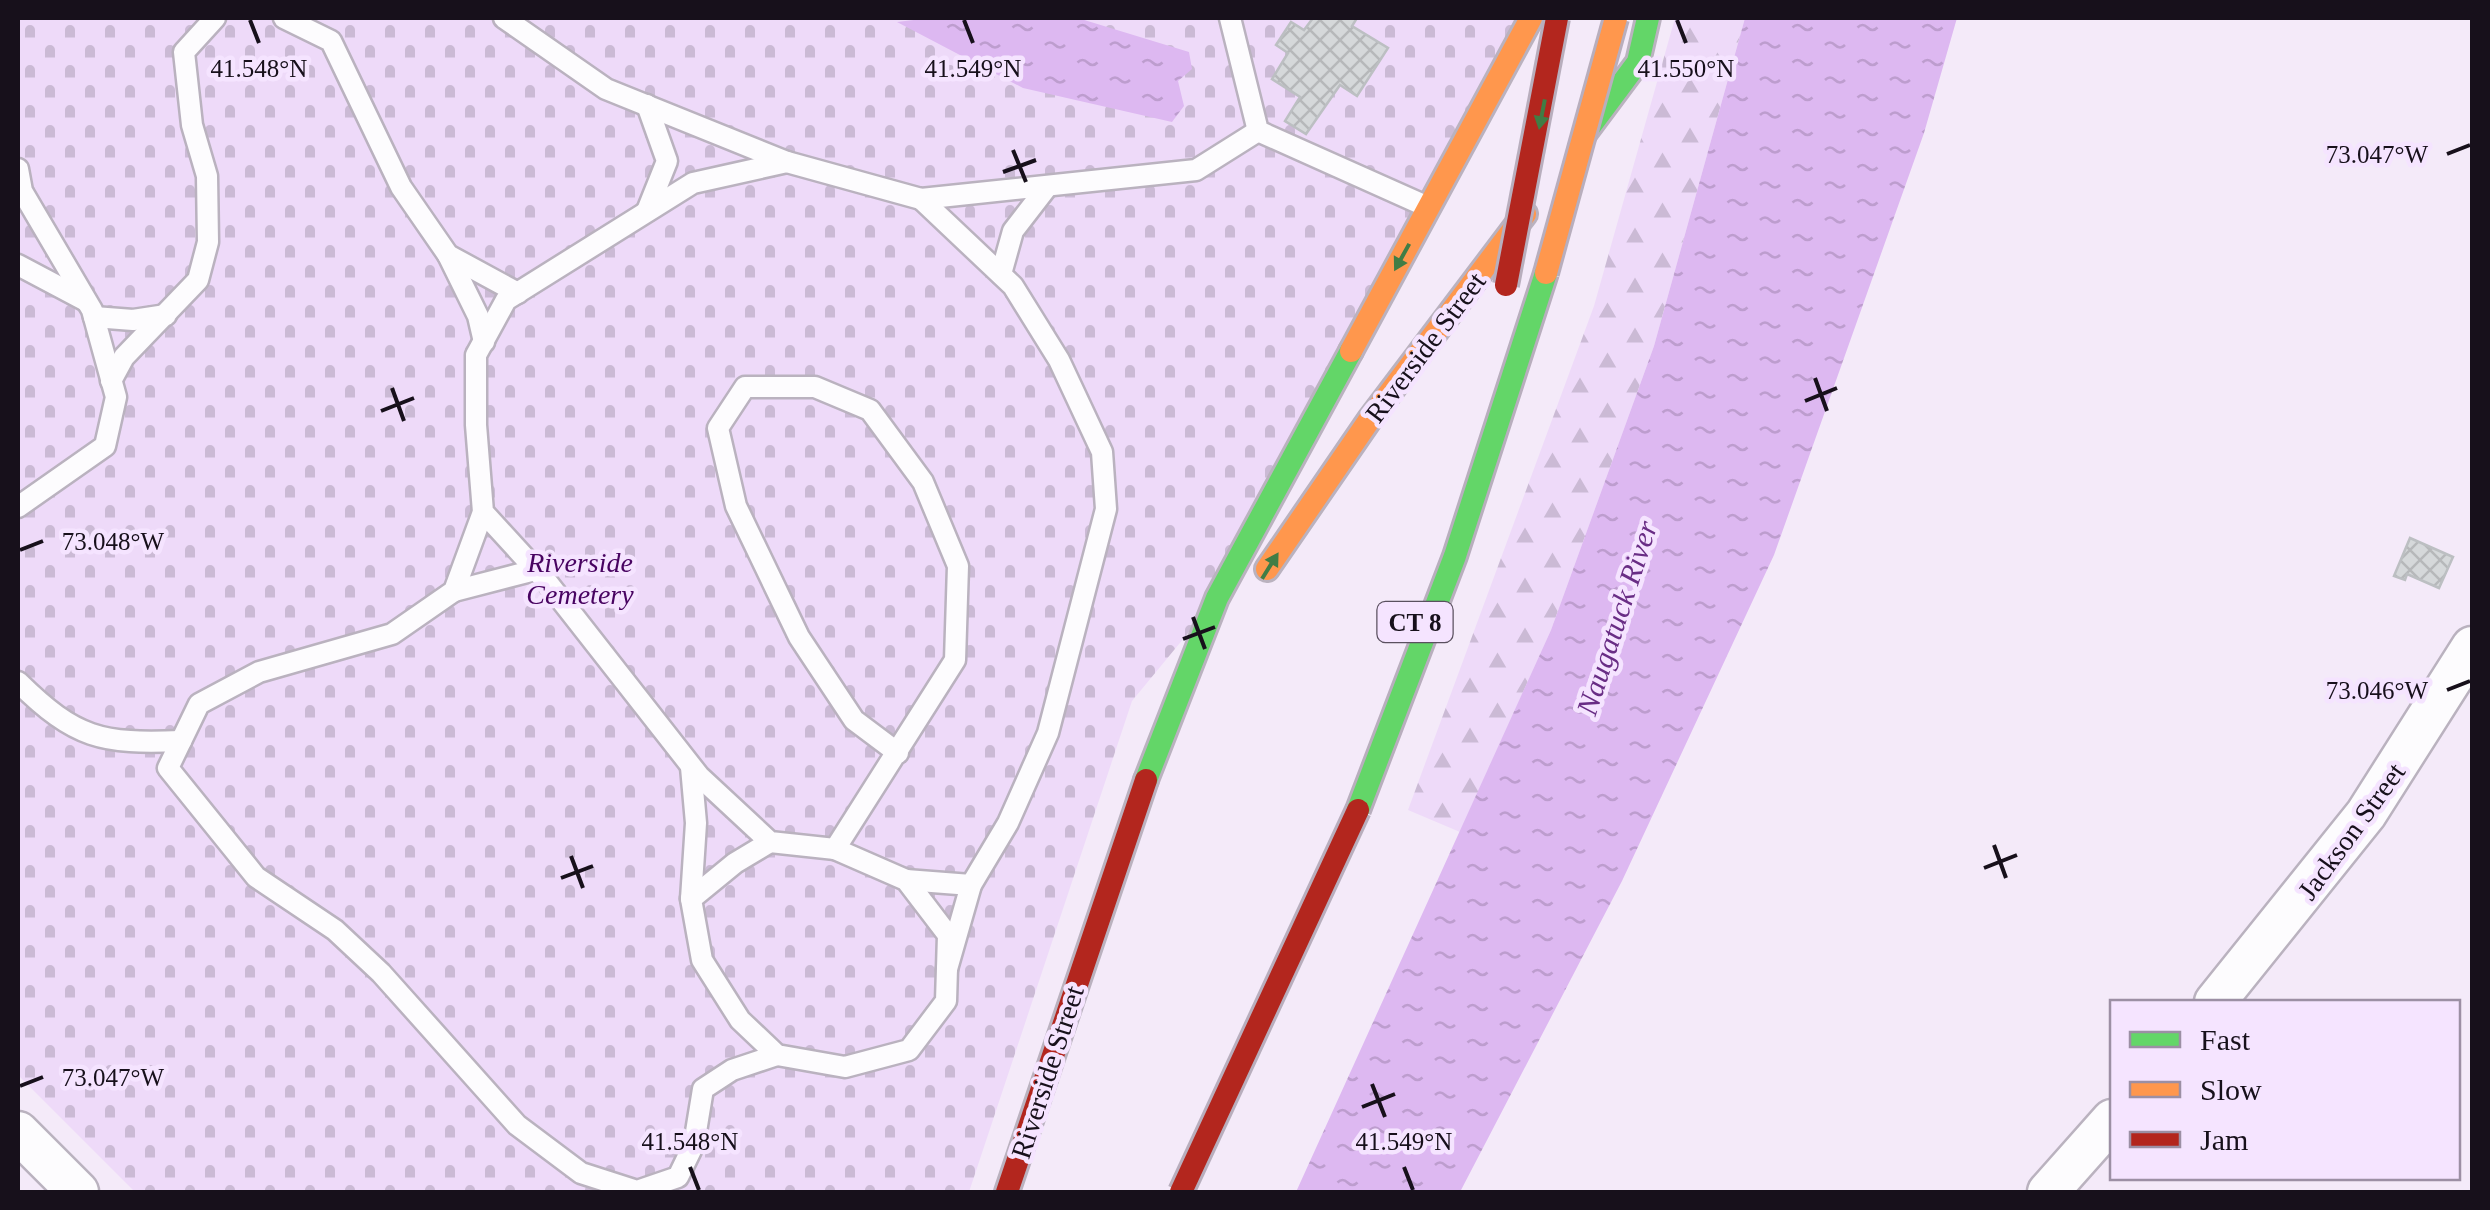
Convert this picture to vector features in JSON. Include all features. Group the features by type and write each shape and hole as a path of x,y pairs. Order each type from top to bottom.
{"main road":[{"name":"Riverside Street","path":"1007,1192 1124,834 1246,539 1532,18"},
{"path":"1502,302 1544,104 1557,18"},
{"path":"1550,256 1616,18"},
{"path":"1262,1015 1338,871 1409,712 1472,551 1566,261 1634,18"},
{"name":"Riverside Street","path":"1189,670 1245,604 1370,419 1638,62 1648,18"},
{"name":"CT 8","path":"1181,1192 1337,858 1390,729 1550,256 1572,91"},
{"name":"CT 8","path":"1172,1192 1262,1015 1327,865 1389,703 1440,545 1470,432"}],"street":[{"name":"Jackson Street","path":"2217,1000 2366,814 2472,647"},
{"path":"2048,1192 2110,1122"},
{"path":"18,1132 78,1192"}],"lane":[{"path":"111,381 124,357 198,280 208,242 207,176 192,125 184,52 215,18"},
{"path":"284,18 332,40 401,187 448,256 478,316 484,342"},
{"path":"504,18 606,89 787,162 921,199 1196,170 1258,131"},
{"path":"1230,18 1258,131"},
{"path":"647,106 667,161 647,211"},
{"path":"1258,131 1430,208"},
{"path":"454,591 483,512 476,356 506,300 693,183 787,162"},
{"path":"18,169 20,195 90,309 116,397 105,446 18,507"},
{"path":"1000,274 1013,231 1047,187"},
{"path":"921,199 1000,274 1059,360 1102,452 1106,508 1048,733 1008,823 971,885 947,970"},
{"path":"448,256 518,292"},
{"path":"18,264 90,309 133,320 166,315"},
{"path":"835,849 898,753 956,660 958,566 923,482 870,410 815,387 745,387 718,428 736,506 800,637 854,720 898,753"},
{"path":"483,512 536,570 691,767 770,842"},
{"path":"536,570 454,591 392,634 259,672 199,704 168,768 256,877 336,930 381,973 518,1125 581,1173 638,1191 678,1177 694,1144 704,1089 732,1070 777,1055 845,1067 910,1050 946,1001 948,935 906,880"},
{"path":"18,682 53,716 114,743 181,741"},
{"path":"691,767 696,824 691,900 702,960 740,1020 777,1055"},
{"path":"691,900 735,863 770,842 835,849 906,880 971,885"}],"green space":[{"name":"Riverside Cemetery","path":"18,18 1540,18 1217,598 1132,701 969,1192 135,1192 18,1075"},
{"path":"1675,18 1745,18 1654,346 1551,630 1460,832 1408,810 1594,306"}],"water":[{"path":"930,18 1081,19 1189,52 1192,69 1178,81 1184,106 1172,122 1023,88 897,22"},
{"name":"Naugatuck River","path":"1745,18 1957,18 1924,133 1774,555 1622,881 1460,1192 1296,1192 1551,630 1654,346"}],"building":[{"path":"1313,18 1357,18 1352,26 1388,48 1357,96 1340,85 1306,134 1285,121 1300,97 1272,79 1288,53 1276,45 1291,22 1304,30"},
{"path":"2410,538 2453,557 2439,588 2407,574 2405,580 2394,576"}],"traffic: fast":[{"path":"1585,133 1638,62 1648,18"},
{"path":"1358,810 1455,556 1546,273"},
{"path":"1146,780 1217,598 1351,351"}],"traffic: slow":[{"path":"1351,351 1531,18"},
{"path":"1546,273 1616,18"},
{"path":"1267,569 1370,419 1525,214"}],"traffic: jam":[{"path":"1506,285 1557,18"},
{"path":"1007,1192 1146,780"},
{"path":"1181,1192 1358,810"}]}
